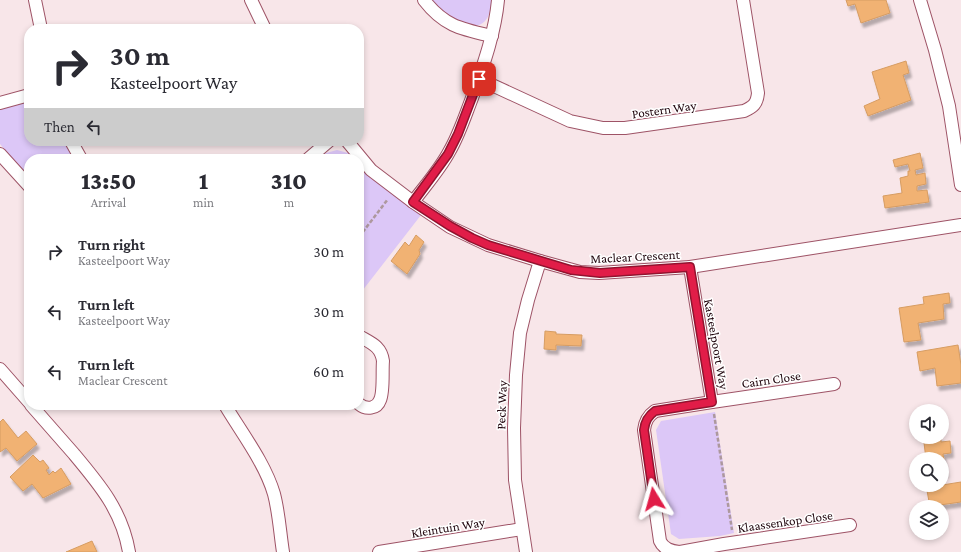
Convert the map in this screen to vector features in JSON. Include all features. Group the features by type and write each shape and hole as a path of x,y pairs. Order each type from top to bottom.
{"street":[{"path":"35,0 40,24"},
{"path":"251,0 263,24"},
{"path":"424,0 433,12 454,26 492,36"},
{"path":"413,202 448,154 458,134 479,79 492,36 497,14 498,0"},
{"name":"Postern Way","path":"479,79 570,121 603,128 625,128 744,111 752,108 757,101 758,93 743,0"},
{"path":"920,0 935,50 949,106 961,186"},
{"path":"0,103 24,97"},
{"path":"314,154 323,146"},
{"name":"Maclear Crescent","path":"351,146 358,154"},
{"path":"0,154 24,180"},
{"name":"Maclear Crescent","path":"364,162 371,170 413,202 450,226 472,238 488,245 540,261 571,270 589,272 690,267 961,224"},
{"name":"Peck Way","path":"526,552 515,480 514,428 516,375 520,333 540,261"},
{"name":"Kasteelpoort Way","path":"690,267 712,402 655,411 649,415 645,422 644,430 660,541 665,547 674,552 728,546"},
{"path":"364,339 377,347 383,361 380,400 374,407 364,407"},
{"path":"0,369 24,396"},
{"name":"Cairn Close","path":"712,402 834,384"},
{"path":"35,410 99,484 109,498 124,530 129,552"},
{"path":"228,410 260,462 270,482 276,506 283,552"},
{"name":"Klaassenkop Close","path":"728,546 850,525"},
{"name":"Kleintuin Way","path":"379,552 522,529"}],"path":[{"path":"364,231 397,189"},
{"path":"712,402 728,546"}],"shaded area":[{"path":"431,0 492,0 489,14 485,21 482,24 472,26 447,16"},
{"path":"24,102 24,146 67,146 73,154 24,154 24,172 0,144 0,109"},
{"path":"337,150 349,154 325,154"},
{"path":"364,169 376,181 421,215 364,289"},
{"path":"715,412 734,533 720,536 679,539 671,534 656,430 661,421"}],"building":[{"path":"846,0 886,0 890,13 861,23 855,4 848,6"},
{"path":"906,61 909,73 903,75 911,100 868,116 864,106 880,99 872,72"},
{"path":"920,153 923,168 915,170 916,175 925,173 926,184 917,186 917,191 927,190 929,202 885,208 883,196 902,193 900,178 908,176 908,171 910,171 908,164 895,167 893,160"},
{"path":"416,235 424,242 419,250 420,254 407,274 391,261 405,242 409,246"},
{"path":"949,293 950,303 943,304 944,319 918,323 921,340 904,342 899,308 924,304 923,297"},
{"path":"545,331 556,332 556,334 582,335 581,346 556,345 556,350 544,349"},
{"path":"958,345 961,365 961,383 937,386 935,368 920,371 917,352"},
{"path":"3,419 18,438 26,431 37,444 17,461 6,448 0,452 0,422"},
{"path":"950,441 951,453 925,452 924,444 949,444"},
{"path":"33,455 40,462 43,460 49,468 46,470 49,475 53,471 55,473 61,468 71,484 43,498 32,484 23,491 10,477"},
{"path":"961,482 961,502 949,504 949,500 929,500 927,492 949,492 949,484"},
{"path":"92,541 97,552 66,552"}],"route":[{"path":"479,79 458,134 448,154 413,202 450,226 488,245 571,270 600,273 690,267 712,402 663,409 655,411 649,415 645,422 644,430 654,499"}]}
